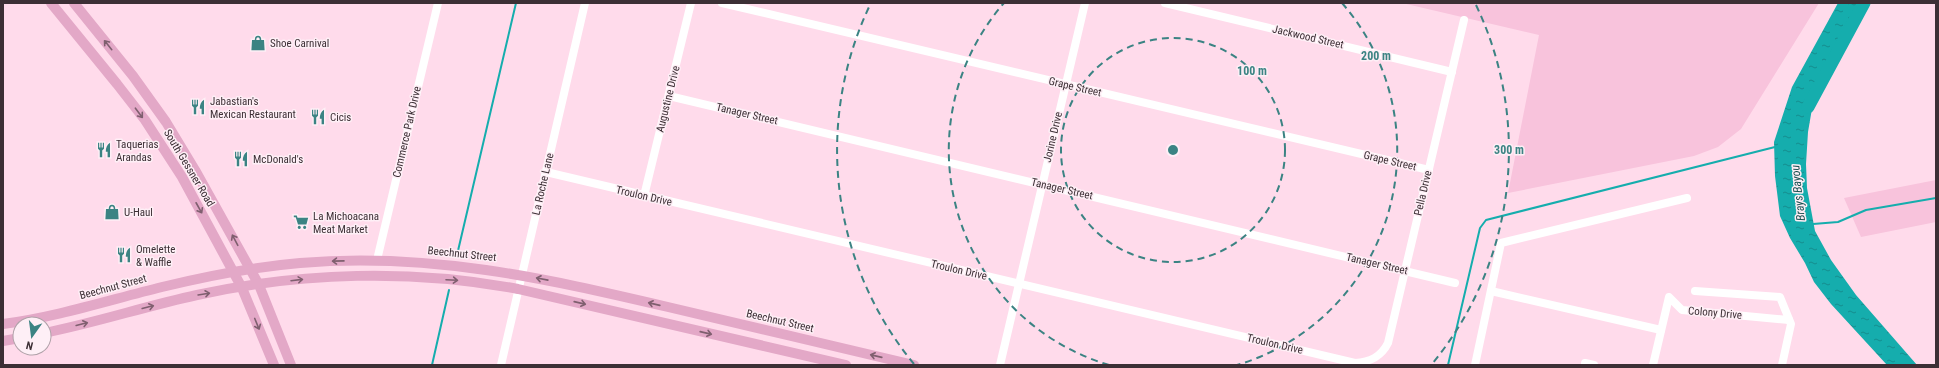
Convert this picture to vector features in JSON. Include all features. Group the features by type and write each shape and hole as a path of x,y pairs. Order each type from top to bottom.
{"main road":[{"name":"South Gessner Road","path":"51,3 117,84 156,137 182,177 234,271 274,365"},
{"name":"South Gessner Road","path":"74,3 133,76 166,122 220,212 259,285 291,365"},
{"name":"Beechnut Street","path":"52,316 124,297 234,271 299,263 377,260 456,265 522,275 672,308 914,365"},
{"path":"52,331 198,295 259,285 329,277 370,276 462,280 518,289 842,364 842,348"},
{"path":"124,297 129,312"},
{"path":"668,324 672,308"}],"street":[{"name":"Commerce Park Drive","path":"377,260 438,3"},
{"name":"La Roche Lane","path":"501,365 585,3"},
{"name":"Augustine Drive","path":"644,196 691,3"},
{"name":"Grape Street","path":"722,3 1429,170"},
{"name":"Jorine Drive","path":"1000,365 1085,3"},
{"name":"Jackwood Street","path":"1165,3 1452,72"},
{"name":"Pella Drive","path":"1373,359 1380,354 1388,343 1464,20"},
{"name":"Tanager Street","path":"669,96 1456,283"},
{"name":"Troulon Drive","path":"546,172 1355,363 1373,359"},
{"path":"1475,365 1500,243 1687,198"},
{"path":"1491,291 1661,330"},
{"path":"1695,291 1780,297 1791,324 1782,365"},
{"name":"Colony Drive","path":"1653,365 1669,297 1682,310 1789,320"},
{"path":"1585,363 1594,365"}],"shaded area":[{"path":"1402,3 1819,3 1741,129 1718,147 1694,156 1508,193 1539,35"},
{"path":"1936,180 1936,222 1861,237 1844,198"}],"water":[{"path":"1838,3 1860,3 1815,91 1808,132 1806,164 1807,188 1815,231 1831,260 1856,295 1917,365 1887,365 1831,304 1814,282 1780,216 1775,176 1774,142 1792,87"}],"waterway":[{"path":"457,255 516,3"},
{"name":"Brays Bayou","path":"1808,107 1864,3"},
{"path":"1448,365 1480,228 1486,220 1775,147"},
{"path":"1813,224 1838,222 1866,210 1936,198"},
{"path":"432,365 449,290"}],"place":[{"name":"Shoe Carnival","path":"258,43"},
{"name":"Jabastian's Mexican Restaurant","path":"198,107"},
{"name":"Cicis","path":"318,117"},
{"name":"Taquerias Arandas","path":"104,150"},
{"name":"McDonald's","path":"241,159"},
{"name":"U-Haul","path":"112,212"},
{"name":"La Michoacana Meat Market","path":"301,222"},
{"name":"Omelette & Waffle","path":"124,255"}]}
